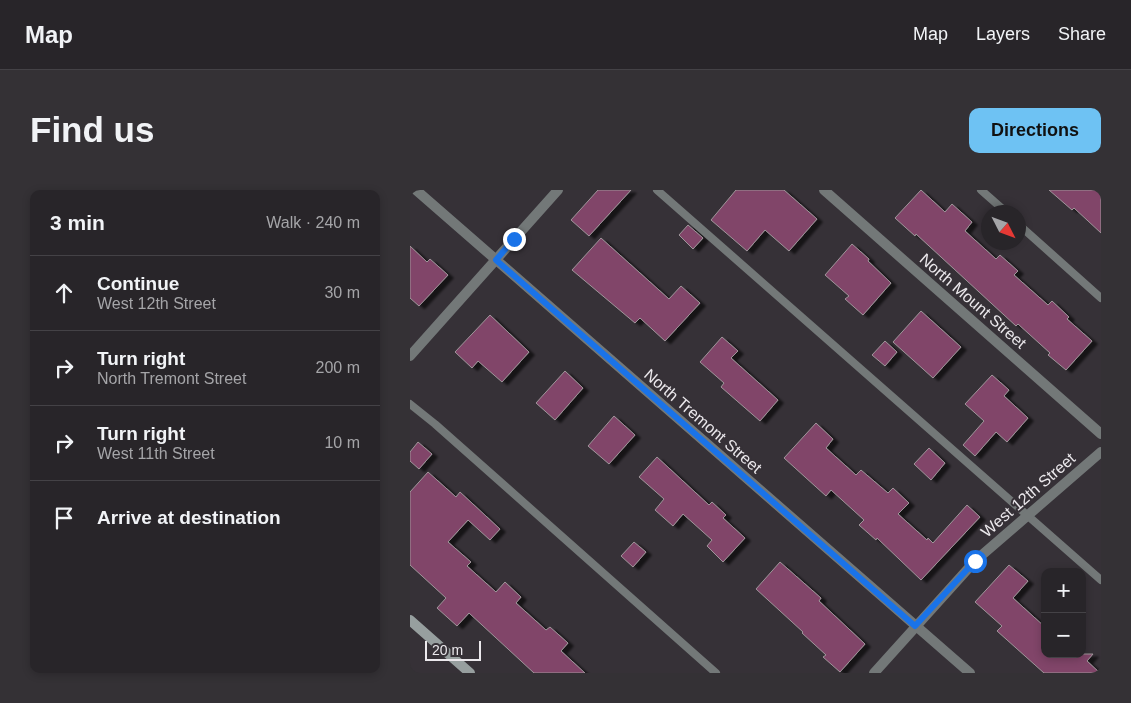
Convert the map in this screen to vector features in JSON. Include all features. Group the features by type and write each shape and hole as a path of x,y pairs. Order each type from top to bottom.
{"street":[{"name":"North Tremont Street","path":"416,190 970,673"},
{"path":"410,356 558,190"},
{"name":"North Mount Street","path":"824,190 1101,434"},
{"name":"West 12th Street","path":"874,673 975,561 1101,452"},
{"path":"410,620 470,673"}],"lane":[{"path":"657,190 1101,580"},
{"path":"981,190 998,205"},
{"path":"1026,231 1101,298"},
{"path":"410,404 716,673"}],"building":[{"path":"598,190 631,190 589,236 571,220"},
{"path":"736,190 784,190 817,219 789,251 765,230 747,251 711,220"},
{"path":"921,190 945,212 952,204 972,222 965,231 981,245 981,250 986,250 996,259 1000,255 1018,271 1014,275 1048,305 1052,301 1069,317 1067,319 1092,341 1066,370 1048,355 1050,353 1018,324 1016,326 916,234 915,236 895,218"},
{"path":"1049,190 1101,190 1101,233 1074,208 1072,210"},
{"path":"688,225 703,238 693,249 679,235"},
{"path":"601,238 669,299 681,286 700,303 665,341 640,318 635,323 572,270"},
{"path":"852,244 891,283 863,315 845,299 849,296 825,275"},
{"path":"410,246 427,262 430,259 448,275 419,306 410,298"},
{"path":"921,311 961,347 933,378 893,342"},
{"path":"490,315 529,352 502,382 478,361 472,368 455,352"},
{"path":"722,337 738,351 731,358 778,400 760,421 721,387 724,383 700,362"},
{"path":"885,341 897,352 885,366 872,355"},
{"path":"565,371 583,388 555,420 536,403"},
{"path":"992,375 1009,390 1004,396 1028,418 1007,442 996,432 975,456 963,445 984,421 965,404"},
{"path":"614,416 635,435 609,464 588,446"},
{"path":"816,423 833,439 826,448 856,475 861,470 888,493 893,488 909,503 898,514 927,540 928,538 933,543 967,505 980,517 921,580 877,538 876,540 859,525 864,520 831,490 826,496 784,458"},
{"path":"418,442 432,454 419,469 410,461 410,452"},
{"path":"929,448 945,463 931,480 914,464"},
{"path":"657,457 709,505 712,502 726,515 723,518 745,538 723,562 707,546 712,540 683,514 673,526 655,510 664,499 639,477"},
{"path":"428,472 456,497 460,492 500,529 490,540 468,520 448,542 471,562 467,566 496,592 505,582 521,597 516,603 546,630 550,627 568,643 561,651 585,673 534,673 469,613 457,626 437,608 446,598 410,565 410,492"},
{"path":"634,542 646,552 633,567 621,556"},
{"path":"780,562 821,598 819,601 865,644 840,672 823,657 826,655 803,632 756,589"},
{"path":"1009,565 1028,581 1013,598 1041,623 1041,658 1086,658 1086,654 1093,654 1087,661 1100,673 1044,673 997,631 1002,626 975,602"}],"route":[{"path":"514,239 496,260 915,626 975,561"}]}
